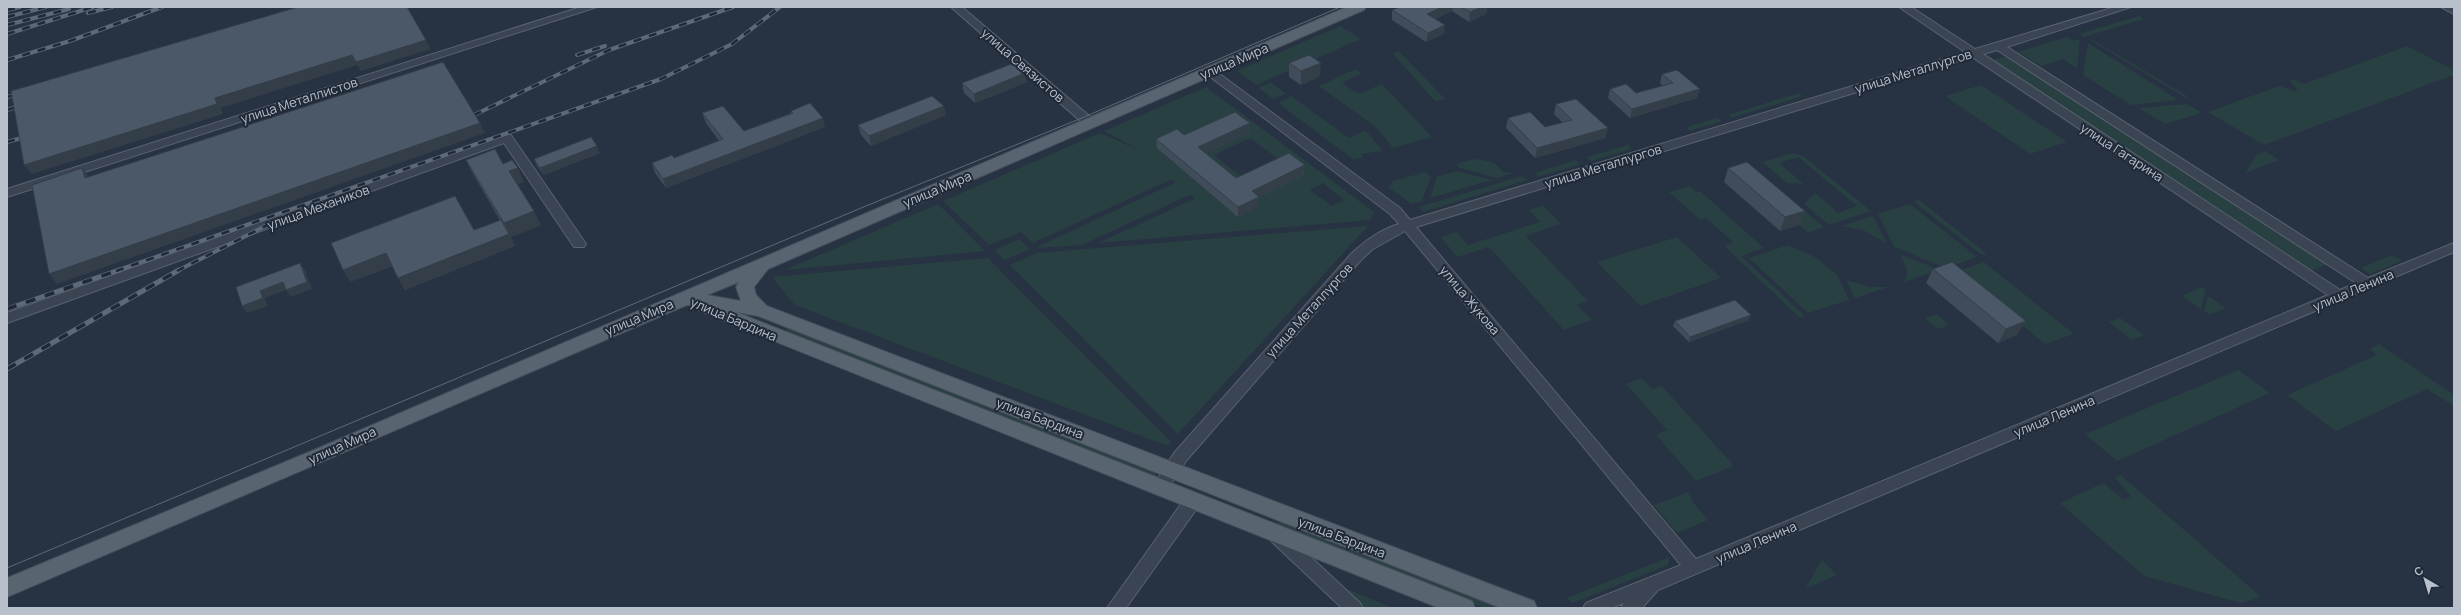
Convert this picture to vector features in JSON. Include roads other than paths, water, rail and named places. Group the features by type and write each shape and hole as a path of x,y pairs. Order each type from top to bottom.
{"main road":[{"name":"улица Мира","path":"7,588 1359,7"},
{"path":"761,310 748,298 745,287 750,277 764,263"},
{"name":"улица Бардина","path":"684,298 761,310 1526,608"},
{"name":"улица Бардина","path":"684,298 739,322 872,375 1464,608"},
{"path":"872,375 887,359"}],"street":[{"name":"улица Металлистов","path":"7,193 592,7"},
{"name":"улица Связистов","path":"956,7 1090,123"},
{"name":"улица Гагарина","path":"1904,7 2340,296"},
{"name":"улица Металлургов","path":"1159,489 1171,469 1223,406 1356,257 1382,236 1407,225 2126,7"},
{"path":"2446,7 2454,11"},
{"name":"улица Гагарина","path":"1998,46 2368,284"},
{"name":"улица Жукова","path":"1208,72 1396,211 1694,568"},
{"name":"улица Механиков","path":"7,318 508,138 578,244"},
{"name":"улица Ленина","path":"1592,608 1694,568 2454,247"},
{"path":"1116,608 1192,502"},
{"path":"1273,532 1354,608"},
{"name":"улица Ленина","path":"1630,608 1654,584"}],"tram line":[{"path":"7,568 861,208 1077,120 1340,7"}],"railway":[{"path":"7,10 20,7"},
{"path":"7,17 46,7"},
{"path":"7,34 93,7"},
{"path":"88,13 112,7"},
{"path":"7,60 70,41 162,7"},
{"path":"474,115 609,50 733,7"},
{"path":"116,271 661,79 732,44 780,7"},
{"path":"7,25 69,9"},
{"path":"577,55 605,46"},
{"path":"7,97 23,93"},
{"path":"7,110 19,106"},
{"path":"7,142 25,137"},
{"path":"177,271 285,216"},
{"path":"7,309 119,270"},
{"path":"7,369 179,270"}]}
